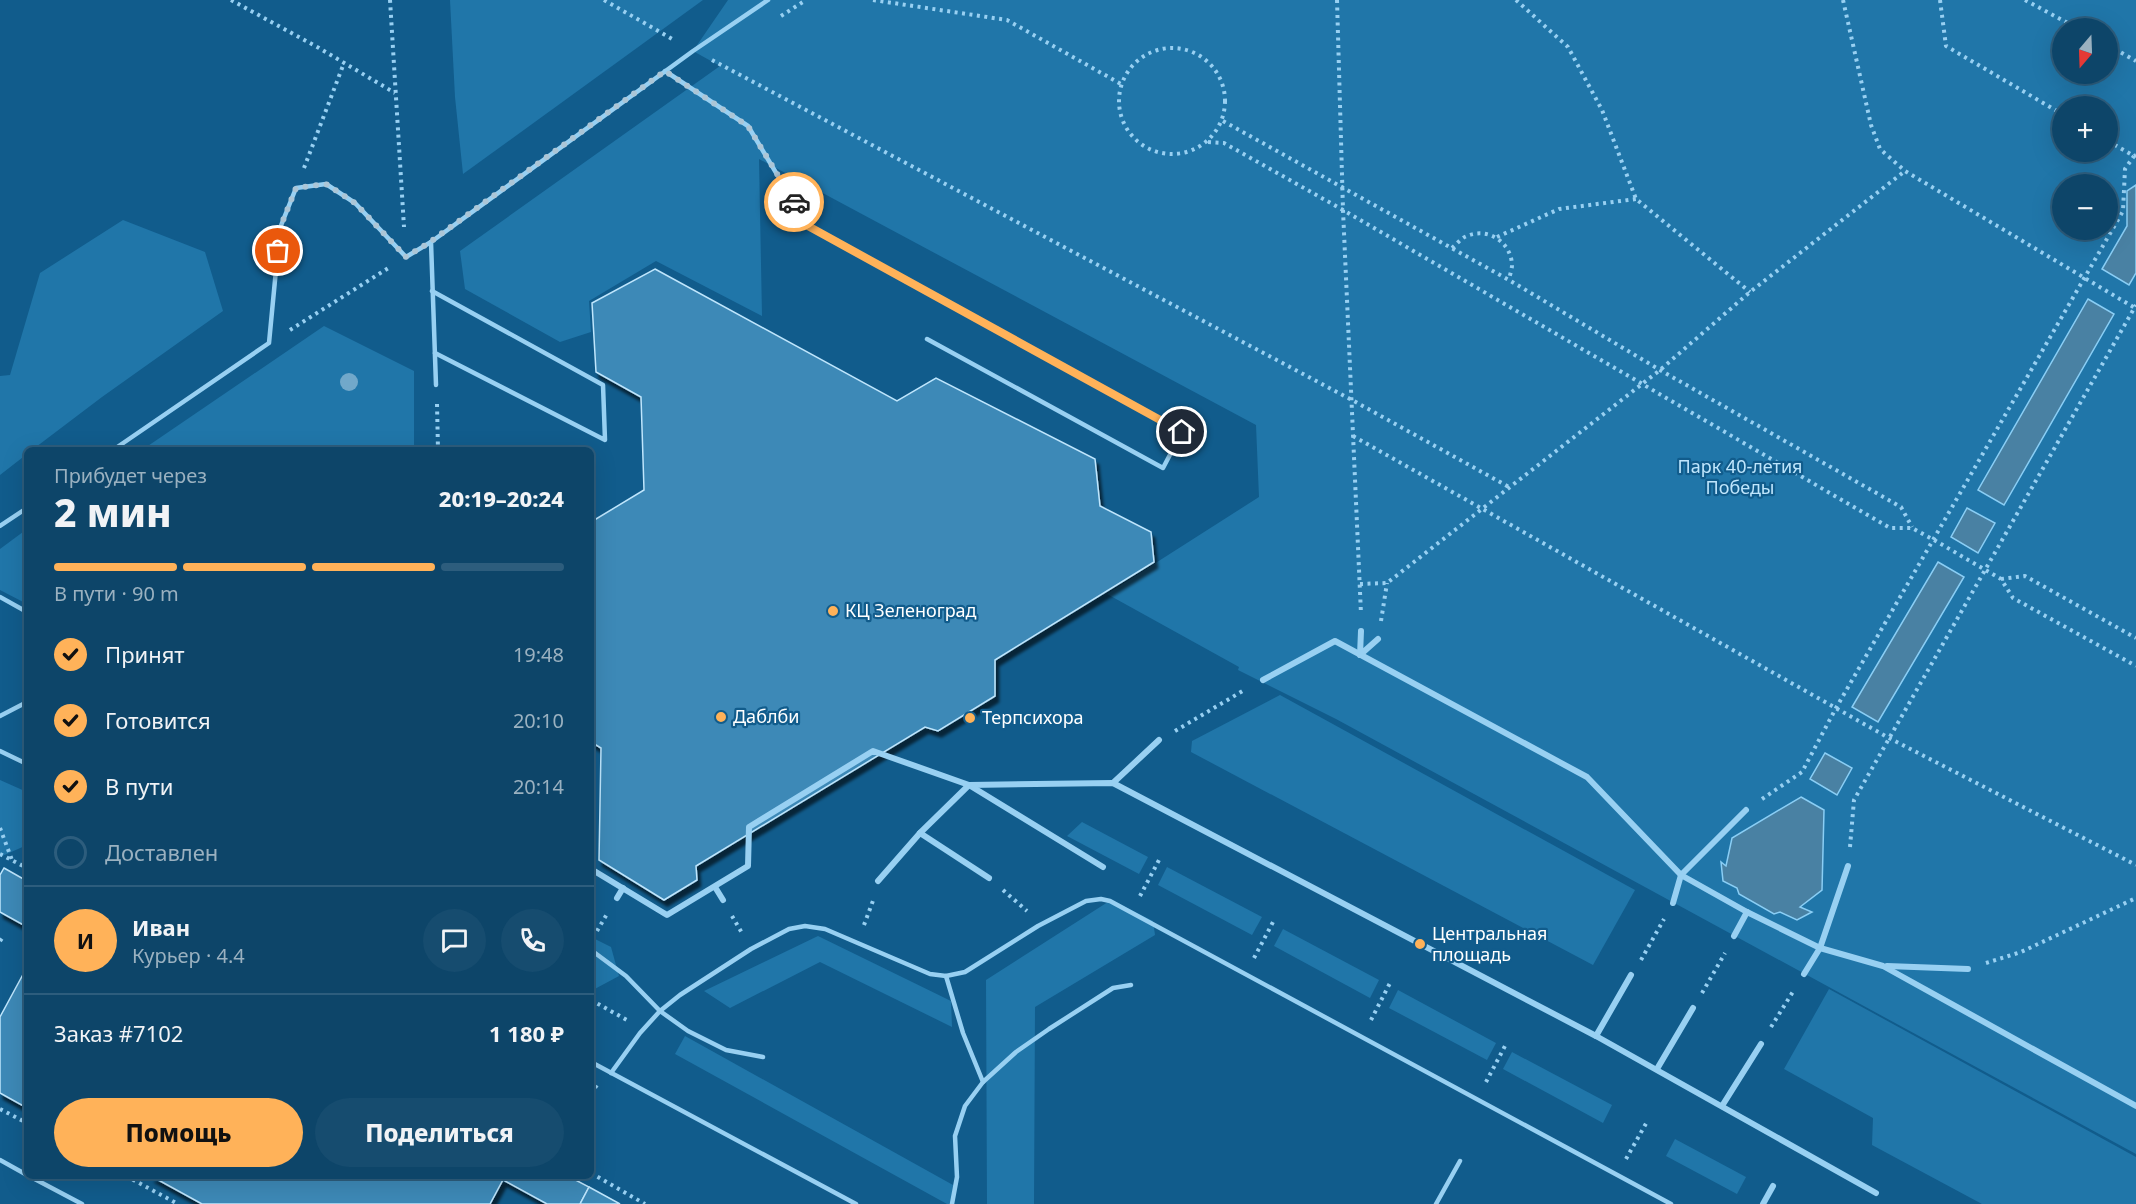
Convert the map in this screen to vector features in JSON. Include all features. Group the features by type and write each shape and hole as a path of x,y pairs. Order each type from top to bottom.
{"street":[{"path":"1360,655 1361,631"},
{"path":"1360,655 1378,639"},
{"path":"1263,680 1335,641 1587,777 1681,875 1747,912 1820,948 1883,966 2136,1106"},
{"path":"1113,783 1159,740"},
{"path":"594,871 667,915 748,866 749,827 873,751 969,785 1103,867"},
{"path":"878,881 920,833 969,785 1113,783 1596,1036 1876,1193"},
{"path":"1673,903 1681,875 1746,810"},
{"path":"920,833 989,878"},
{"path":"1804,974 1820,948 1848,866"},
{"path":"715,886 723,900"},
{"path":"617,898 623,888"},
{"path":"1734,936 1747,912"},
{"path":"1883,966 1968,969"},
{"path":"1596,1036 1631,975"},
{"path":"1657,1070 1693,1008"},
{"path":"1722,1106 1761,1044"},
{"path":"1763,1204 1773,1186"}],"lane":[{"path":"117,447 268,343 280,228 296,188 326,184 355,203 406,257 430,242 693,51 768,0"},
{"path":"665,71 748,126 808,226 1182,432 1163,468 927,339"},
{"path":"430,242 436,385"},
{"path":"432,291 603,385 605,440 435,353"},
{"path":"0,526 24,510"},
{"path":"0,597 24,610"},
{"path":"0,716 24,704"},
{"path":"0,751 24,763"},
{"path":"611,1073 660,1011 680,995 742,955 789,929 805,926 825,928 930,974 945,976 965,972 1038,926 1086,901 1101,899 1110,901 1671,1204"},
{"path":"594,952 626,976 660,1011 688,1031 726,1050 763,1057"},
{"path":"945,976 963,1033 984,1082"},
{"path":"952,1204 957,1177 955,1136 966,1106 984,1082 1016,1052 1058,1023 1113,988 1131,985"},
{"path":"594,1064 856,1204"},
{"path":"0,1160 24,1173"},
{"path":"1436,1204 1461,1161"},
{"path":"35,1179 82,1204"}],"path":[{"path":"231,0 394,93"},
{"path":"268,343 406,257 390,0"},
{"path":"604,0 693,51 1352,400 1509,487"},
{"path":"873,0 1007,20 1121,84"},
{"path":"1337,0 1343,210 1361,631"},
{"path":"1516,0 1568,47 1602,110 1636,199 1750,292"},
{"path":"1843,0 1871,125 1880,149 1905,171 2136,307 1854,800 1848,866"},
{"path":"1940,0 1946,46 2052,108"},
{"path":"2025,0 2058,18"},
{"path":"1162,48 1190,50 1213,66 1225,91 1223,121 1208,142 1183,154 1155,152 1132,136 1123,120 1119,111 1121,84 1137,60 1162,48"},
{"path":"2118,51 2136,61"},
{"path":"296,188 344,63"},
{"path":"1223,121 1509,280 1660,370 1901,507 1912,528"},
{"path":"1208,142 1224,143 1343,210 1890,528 1912,528 1934,540 2001,579 2013,597 2136,666"},
{"path":"1746,810 1802,772 1836,708 2123,211 2125,169 2135,155 2118,146"},
{"path":"1360,584 1387,583 1660,370 1750,292 1905,171"},
{"path":"1497,237 1558,210 1636,199"},
{"path":"1452,248 1465,236 1482,232 1497,237 1509,250 1512,266 1509,280"},
{"path":"436,385 438,447"},
{"path":"1353,436 1889,738 2136,865"},
{"path":"2001,579 2025,576 2136,638"},
{"path":"1378,639 1387,583"},
{"path":"2130,635 2136,629"},
{"path":"1159,740 1263,680"},
{"path":"0,828 12,860"},
{"path":"0,854 24,866"},
{"path":"1148,881 1159,860"},
{"path":"989,878 1028,913"},
{"path":"857,942 875,894"},
{"path":"1968,969 2021,952 2136,898"},
{"path":"1631,975 1673,903"},
{"path":"596,934 610,909"},
{"path":"1262,943 1273,922"},
{"path":"1693,1008 1734,936"},
{"path":"1761,1044 1804,974"},
{"path":"1379,1005 1390,983"},
{"path":"594,1002 644,1029"},
{"path":"1494,1066 1505,1046"},
{"path":"0,1109 24,1121"},
{"path":"1636,1142 1647,1120"},
{"path":"594,1175 645,1204"},
{"path":"132,1179 178,1204"}],"green space":[{"path":"450,0 703,0 463,174 455,97"},
{"name":"Парк 40-летия Победы","path":"728,0 2136,0 2136,1154 1336,719 1238,670 1239,667 1107,594 1259,497 1256,425 759,159 762,316 656,261 589,301 591,332 560,342 465,289 460,251 720,66 693,51"},
{"path":"123,220 205,252 223,311 36,447 24,447 24,456 0,475 0,376 10,375 40,273"},
{"path":"324,326 414,371 414,447 146,447"},
{"path":"24,531 24,602 0,590 0,549"},
{"path":"1280,695 1635,890 1593,965 1191,752 1192,741"},
{"path":"0,780 24,791 24,846 0,857"},
{"path":"1082,822 1148,857 1139,874 1067,836"},
{"path":"1167,867 1262,917 1252,935 1158,885"},
{"path":"1111,900 1153,921 1155,935 1035,1007 1034,1204 987,1204 986,980"},
{"path":"1283,929 1379,980 1370,998 1274,946"},
{"path":"818,936 951,1001 952,1027 820,962 730,1008 704,991"},
{"path":"594,938 611,947 619,976 594,989"},
{"path":"1829,989 2136,1157 2136,1204 1982,1204 1872,1145 1873,1118 1784,1069"},
{"path":"1398,990 1496,1043 1487,1060 1389,1008"},
{"path":"685,1036 953,1185 951,1204 947,1204 675,1054"},
{"path":"1512,1052 1612,1105 1603,1123 1503,1069"},
{"path":"1675,1139 1746,1177 1737,1194 1666,1156"}],"shaded area":[{"path":"2136,185 2136,273 2129,285 2102,269 2127,226 2127,191"},
{"path":"2088,299 2114,314 2004,505 1978,490"},
{"path":"1967,508 1995,523 1978,553 1951,537"},
{"path":"1938,562 1964,577 1878,722 1852,707"},
{"path":"1825,753 1852,768 1837,795 1810,779"},
{"path":"1801,797 1824,810 1822,890 1800,907 1812,912 1797,920 1780,912 1774,914 1739,894 1737,888 1723,881 1721,862 1726,866 1732,838"}],"building":[{"name":"КЦ Зеленоград","path":"655,269 897,401 936,378 1095,459 1100,506 1151,532 1154,562 995,660 995,696 938,731 925,727 696,866 697,880 664,900 599,860 601,748 594,744 594,520 644,490 641,397 596,372 592,303"},
{"path":"4,868 24,879 24,925 0,912 0,875"},
{"path":"24,973 24,1106 0,1093 0,1017"},
{"path":"156,1179 503,1179 490,1204 202,1204"},
{"path":"574,1179 589,1187 580,1204 547,1204 503,1180"},
{"path":"589,1187 620,1204 580,1204"}],"way so far":[{"path":"278,251 280,228 296,188 326,184 355,203 406,257 430,242 665,71 748,126 794,202"}],"place":[{"name":"КЦ Зеленоград","path":"833,611"},
{"name":"Даблби","path":"721,717"},
{"name":"Терпсихора","path":"970,718"},
{"name":"Центральная площадь","path":"1420,944"}],"route":[{"path":"794,202 808,226 1182,432"}]}
